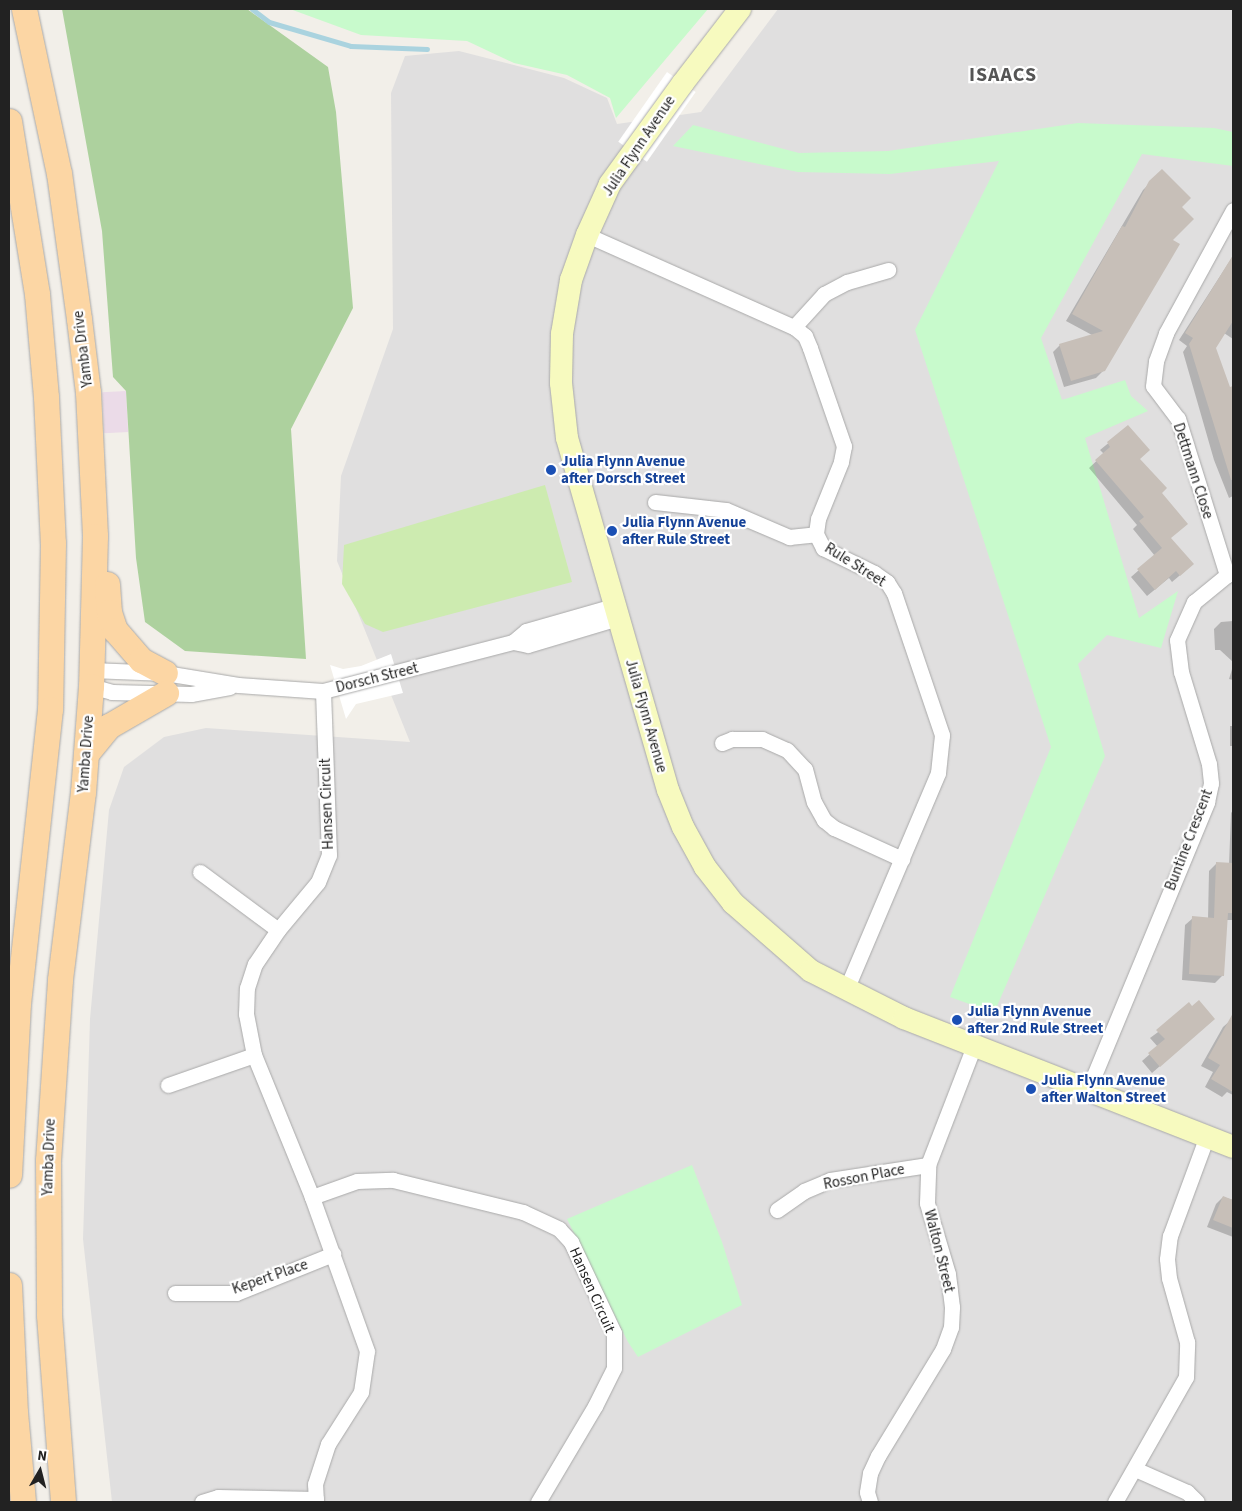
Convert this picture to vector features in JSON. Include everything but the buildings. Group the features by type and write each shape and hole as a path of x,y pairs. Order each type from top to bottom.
{"main road":[{"name":"Yamba Drive","path":"24,9 59,173 79,319 88,392 95,536 91,678 86,754 60,980 48,1160 49,1315 63,1502"},
{"path":"9,121 36,294 46,397 53,543 52,677 41,804 18,1003 9,1175"},
{"path":"86,754 109,726 165,683 141,660 115,630 109,612 107,572 95,536"},
{"path":"52,677 91,678"},
{"path":"9,1285 14,1412 23,1502"}],"street":[{"name":"Julia Flynn Avenue","path":"740,9 632,151 610,184 587,235 572,280 562,334 561,382 567,438 668,790 684,830 705,866 733,903 773,940 811,971 904,1018 1233,1147"},
{"name":"Dettmann Close","path":"1230,574 1178,420 1153,386 1156,361 1166,333 1233,210"},
{"name":"Rule Street","path":"587,235 794,327 804,336 810,348 844,446 841,462 818,519 816,534 823,548 887,582 894,593 942,735 938,773 846,990"},
{"path":"794,327 824,294 847,282 888,270"},
{"path":"655,502 726,510 789,537 816,534"},
{"name":"Buntine Crescent","path":"1088,1090 1207,802 1211,783 1209,764 1181,672 1177,640 1194,602 1230,574"},
{"name":"Dorsch Street","path":"91,678 165,683 191,694 238,685 330,690 513,642 526,631 616,612"},
{"name":"Dorsch Street","path":"91,678 107,691 165,683"},
{"name":"Hansen Circuit","path":"202,1502 218,1497 316,1501 315,1484 328,1444 362,1392 367,1351 312,1196 254,1054 246,1014 246,988 255,964 278,930 318,882 329,855 330,690"},
{"path":"722,743 732,740 762,739 787,750 805,768 814,802 824,820 834,828 902,859"},
{"path":"200,872 278,930"},
{"name":"Walton Street","path":"870,1502 867,1492 870,1473 878,1456 943,1349 951,1327 952,1307 948,1274 927,1203 928,1165 974,1046"},
{"path":"168,1085 254,1054"},
{"path":"1115,1502 1186,1377 1187,1342 1168,1278 1167,1259 1170,1236 1207,1136"},
{"name":"Rosson Place","path":"777,1210 804,1191 830,1180 928,1165"},
{"name":"Hansen Circuit","path":"312,1196 356,1181 392,1180 523,1212 559,1228 571,1242 614,1334 614,1368 595,1406 538,1502"},
{"name":"Kepert Place","path":"175,1293 236,1292 333,1254"},
{"path":"1135,1469 1187,1492 1197,1502"}],"shaded area":[{"path":"778,9 1233,9 1233,1502 112,1502 83,1239 90,1019 109,810 124,767 164,737 206,728 410,742 337,561 341,476 393,329 391,93 405,56 459,51 564,78 607,98 617,124 701,112"},
{"path":"126,391 128,432 104,433 102,392"}],"green space":[{"path":"62,9 247,9 328,67 336,112 353,308 291,429 306,659 185,651 145,622 136,558 126,391 113,377 102,231"},
{"path":"290,9 708,9 616,118 610,98 567,75 514,63 467,41 361,35"},
{"path":"1078,123 1214,128 1233,132 1233,166 1142,154 1041,338 1062,400 1125,380 1131,396 1148,411 1085,438 1139,618 1178,591 1161,648 1107,635 1078,664 1105,756 994,1013 950,997 1051,747 915,330 999,161 890,174 798,172 673,146 693,125 799,153 888,151"},
{"path":"545,485 572,582 383,632 365,624 342,584 344,545"},
{"path":"692,1165 722,1242 742,1305 638,1357 628,1342 567,1219"}],"pier":[{"path":"667,72 696,92 647,162 618,142"},
{"path":"391,654 403,693 356,704 346,719 330,665 343,669 361,666"}],"waterway":[{"path":"252,9 269,22 351,46 427,49"}],"place":[{"name":"Julia Flynn Avenue after Dorsch Street","path":"551,470"},
{"name":"Julia Flynn Avenue after Rule Street","path":"612,531"},
{"name":"Julia Flynn Avenue after 2nd Rule Street","path":"957,1020"},
{"name":"Julia Flynn Avenue after Walton Street","path":"1031,1089"}],"district":[{"name":"ISAACS","path":"1003,75"}]}
